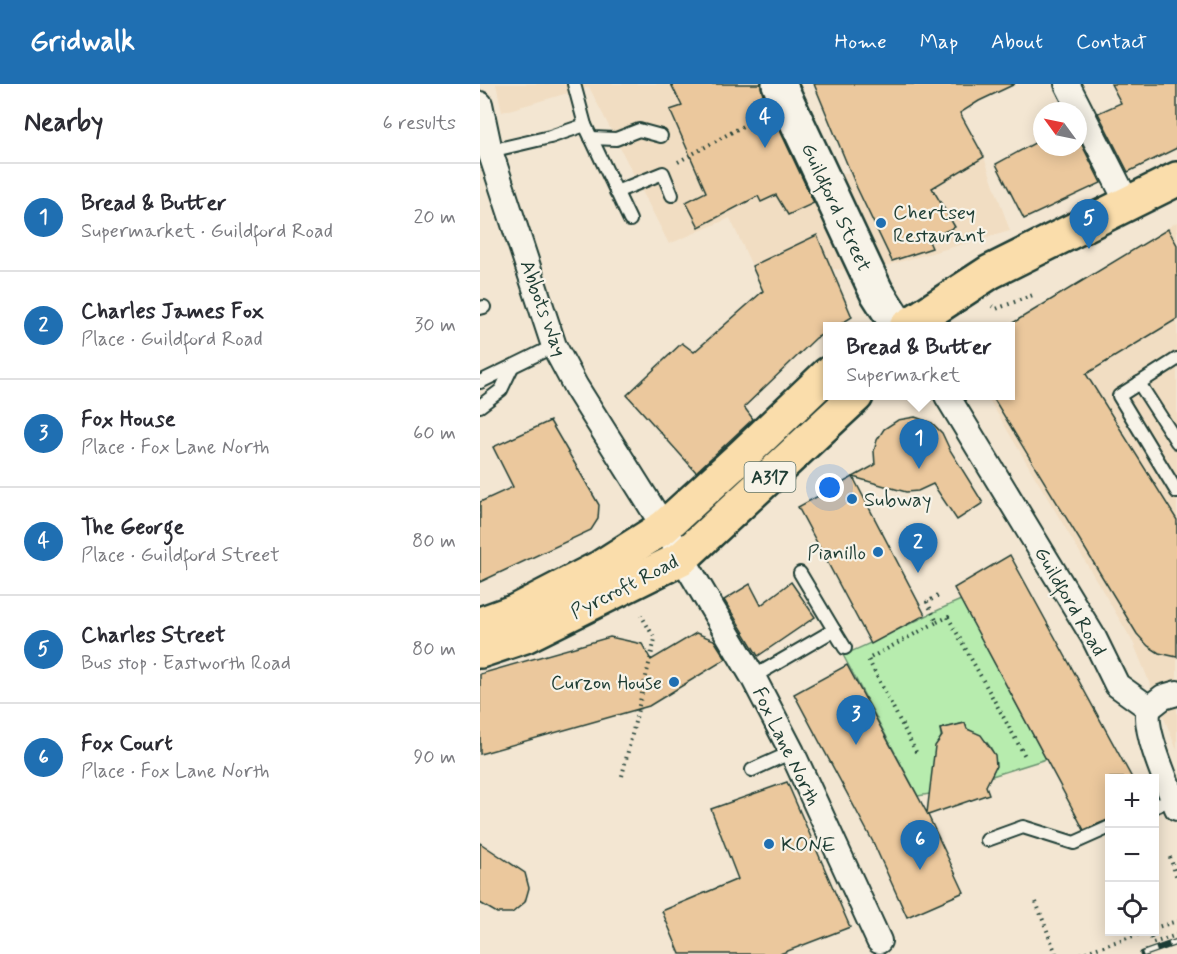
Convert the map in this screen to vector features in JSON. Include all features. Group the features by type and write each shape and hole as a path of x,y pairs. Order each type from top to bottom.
{"main road":[{"name":"Guildford Street","path":"783,92 876,291 897,322"},
{"path":"914,322 990,272 1177,179"},
{"name":"Pyrcroft Road","path":"480,624 516,612 601,567 664,527 823,379"},
{"name":"Pyrcroft Road","path":"480,651 525,636 682,558 852,400"}],"street":[{"path":"1067,84 1127,202"},
{"name":"Abbots Way","path":"480,104 490,151 554,346 576,387 682,558"},
{"name":"Guildford Road","path":"949,400 1094,638 1117,685 1149,708"},
{"name":"Fox Lane North","path":"682,558 753,677 792,752 879,941"},
{"path":"1168,804 1146,715 1149,708 1163,698 1177,693"}],"lane":[{"path":"574,84 585,125 630,220"},
{"path":"490,151 550,137 585,125"},
{"path":"591,138 616,139 639,130 661,136"},
{"path":"616,192 663,173 672,195"},
{"path":"480,382 554,346"},
{"path":"1177,359 1119,396 1177,492"},
{"path":"480,406 501,390 512,367"},
{"path":"1139,383 1177,442"},
{"path":"800,573 845,648"},
{"path":"753,677 834,630"},
{"path":"752,770 792,752"},
{"path":"987,840 1023,827 1074,843 1108,828"}],"path":[{"path":"662,174 783,92"},
{"path":"937,622 927,602 938,596"},
{"path":"622,776 655,639 641,615"},
{"path":"916,752 868,659 948,617 1025,756"},
{"path":"1170,857 1177,878"},
{"path":"1036,902 1056,954"},
{"path":"1159,927 1177,921"},
{"path":"1150,936 1153,943 1177,935"},
{"path":"1080,954 1132,936"}],"shaded area":[{"path":"496,84 768,84 813,185 852,171 960,112 984,157 1010,231 867,271 831,269 816,235 752,266 730,218 669,244 589,87 502,112"},
{"path":"1177,222 1177,750 1133,642 989,400 1015,400 1015,325"}],"green space":[{"path":"961,600 1046,759 992,776 995,760 990,747 981,737 967,729 965,723 940,729 948,791 918,796 843,655"}],"building":[{"path":"671,84 761,84 762,92 814,203 788,215 776,195 761,202 758,196 699,227 686,202 706,192 670,110 682,106"},
{"path":"814,84 1015,84 960,113 984,157 932,188 955,227 928,239 932,248 892,261 857,188"},
{"path":"1111,84 1177,84 1177,148 1128,172 1098,113 1121,103"},
{"path":"1033,144 1033,156 1087,155 1101,183 1024,219 996,164"},
{"path":"1168,229 1177,245 1177,319 1086,374 1177,520 1177,657 1159,653 1148,646 1137,634 994,400 1015,400 1014,322"},
{"path":"817,235 852,317 844,322 823,322 823,334 744,407 753,419 696,472 627,395 682,343 694,352 763,291 752,266"},
{"path":"915,417 932,423 942,433 983,503 957,520 933,484 918,491 906,492 853,477 875,465 874,451 877,440 884,429 898,420"},
{"path":"550,421 599,505 598,519 591,530 480,582 480,502 513,487 493,447"},
{"path":"853,477 925,615 871,644 798,507"},
{"path":"1010,555 1130,774 1105,774 1105,821 1084,830 954,588"},
{"path":"791,582 815,617 758,656 724,600 750,584 761,605"},
{"path":"696,633 714,640 726,659 649,706 480,754 480,674 610,637 642,644 651,660"},
{"path":"847,665 927,813 935,746 942,736 940,729 965,723 967,729 981,735 995,755 996,766 986,786 989,794 928,815 964,892 907,917 873,842 794,694"},
{"name":"KONE","path":"787,782 850,927 780,954 680,954 662,911 738,879 711,809"},
{"path":"480,843 525,873 529,888 525,902 512,913 497,913 480,903"}],"railway":[{"path":"1143,954 1177,942"}],"place":[{"name":"The George","path":"765,148"},
{"name":"Chertsey Restaurant","path":"881,223"},
{"name":"Charles Street","path":"1089,249"},
{"name":"Bread & Butter","path":"919,469"},
{"name":"Subway","path":"852,499"},
{"name":"Pianillo","path":"878,552"},
{"name":"Charles James Fox","path":"918,573"},
{"name":"Curzon House","path":"674,682"},
{"name":"Fox House","path":"856,745"},
{"name":"KONE","path":"769,844"},
{"name":"Fox Court","path":"920,870"}]}
